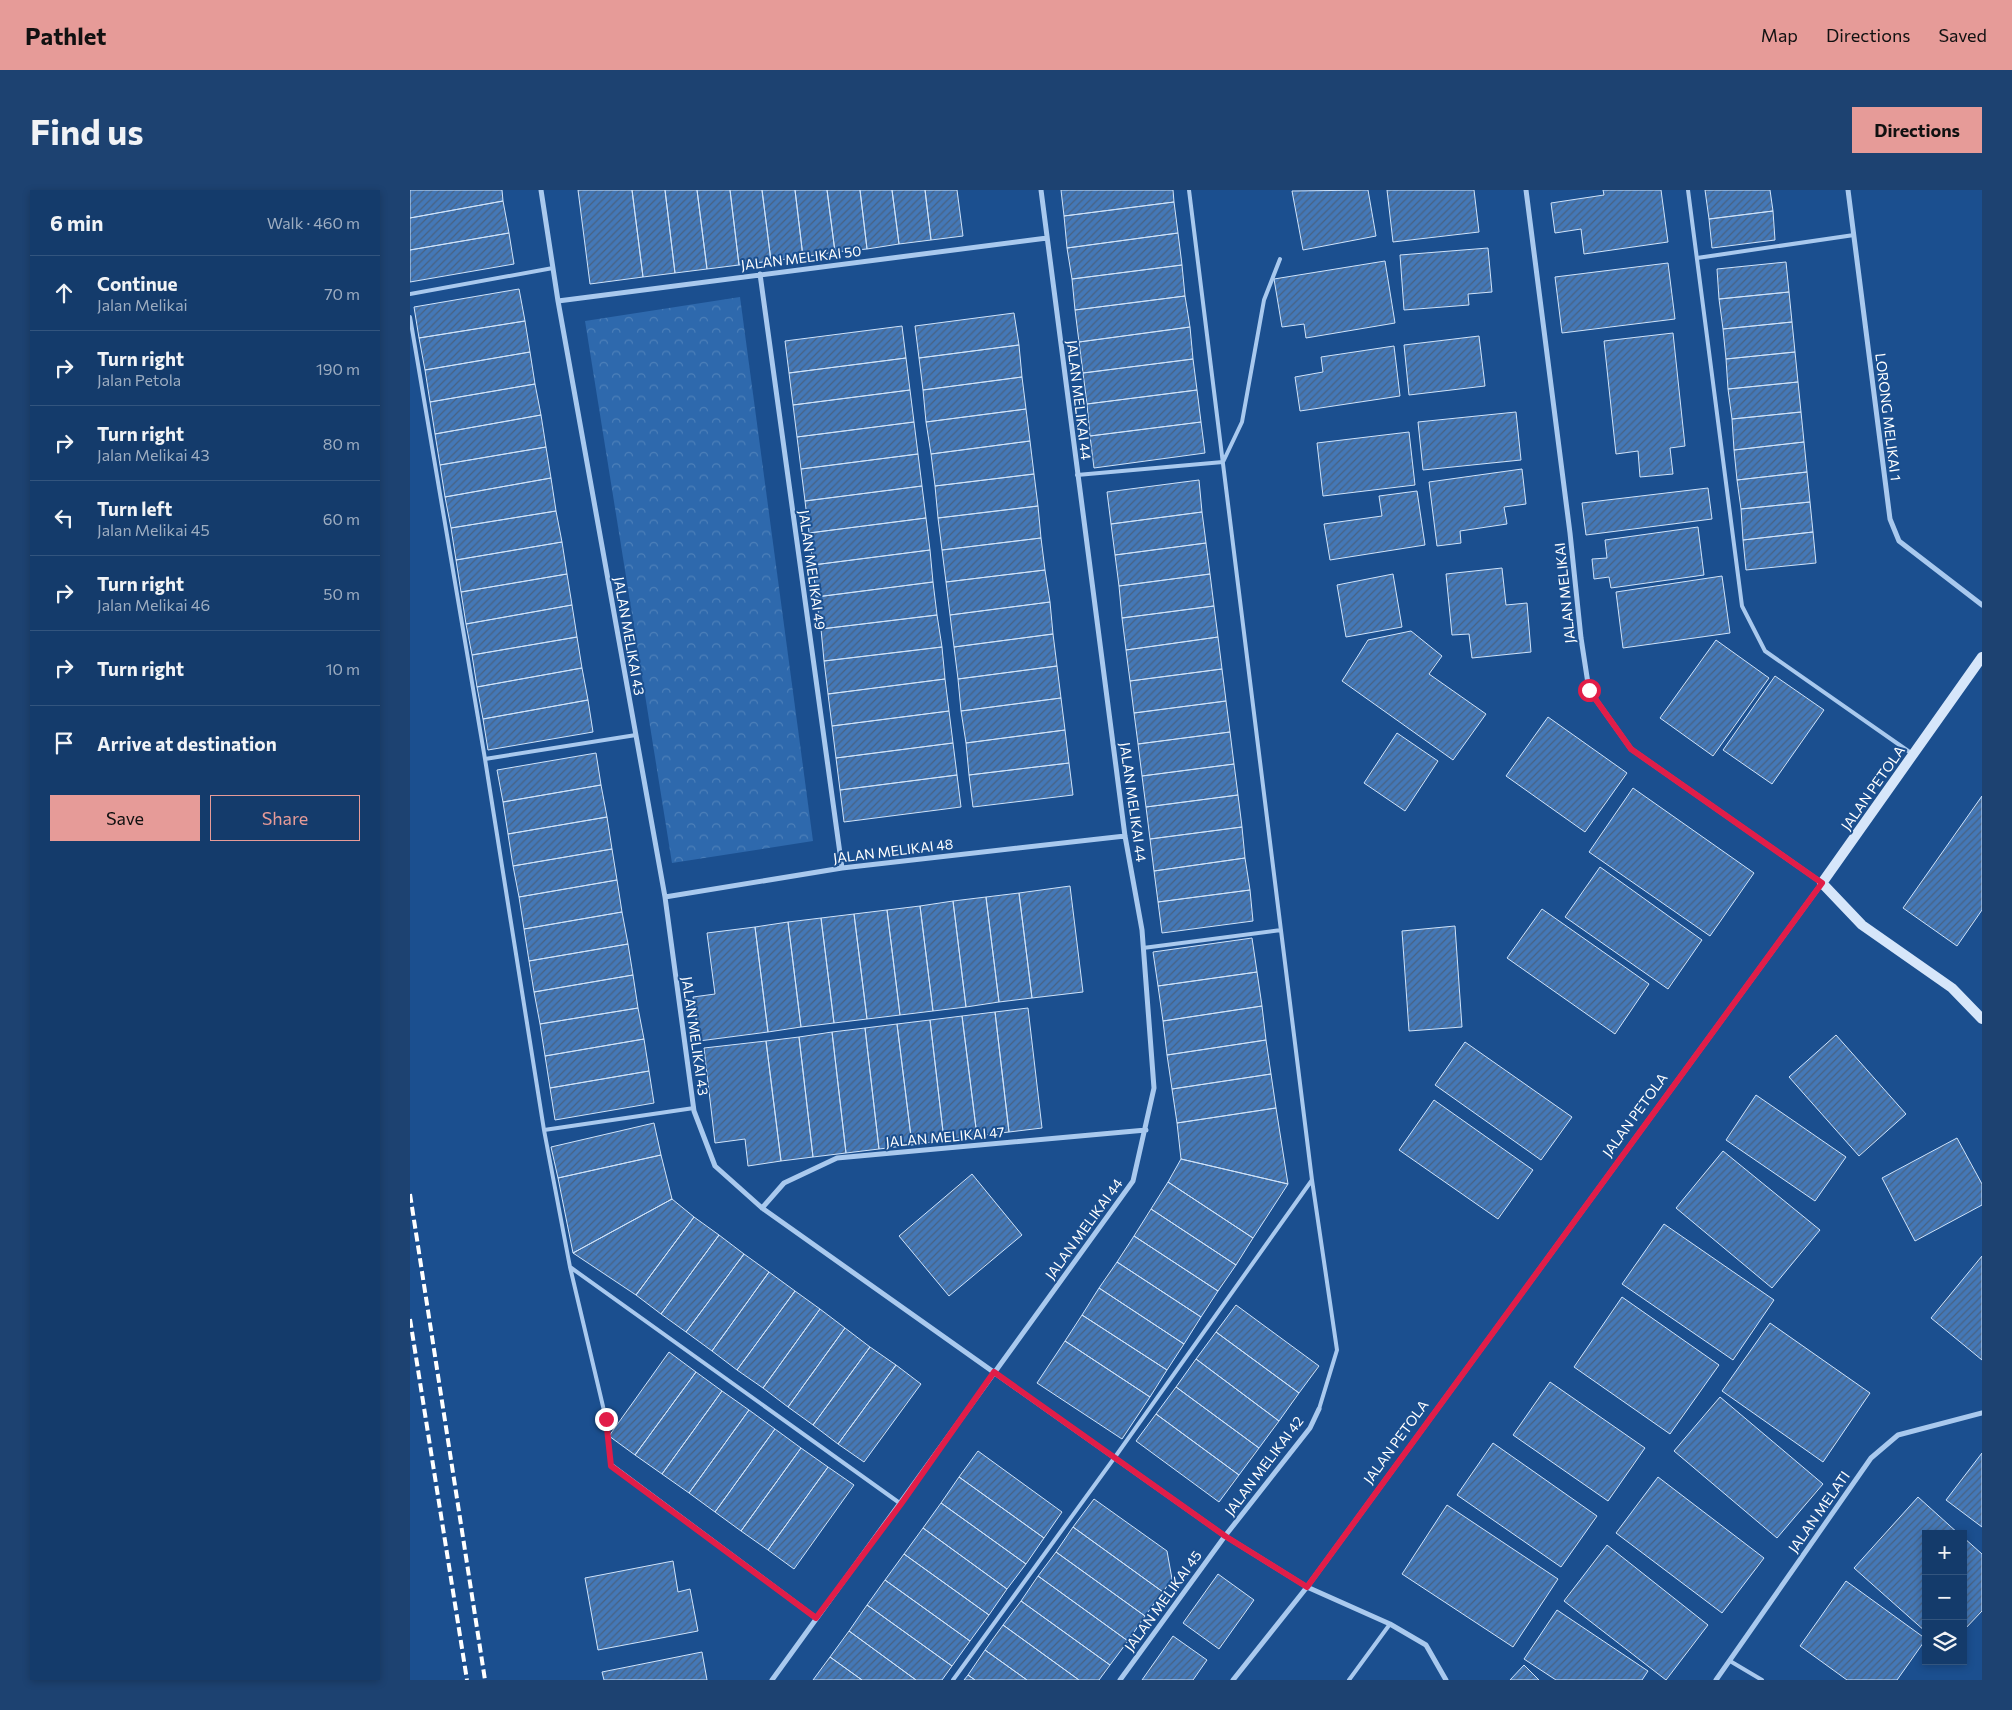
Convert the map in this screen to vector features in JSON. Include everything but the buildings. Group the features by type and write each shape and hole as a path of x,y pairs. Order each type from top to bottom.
{"street":[{"name":"JALAN MELIKAI 43","path":"541,190 558,301 665,897 694,1108 715,1166 762,1208 1225,1536 1307,1587 1390,1624 1426,1645 1446,1680"},
{"name":"JALAN MELIKAI 44","path":"994,1372 1133,1181 1154,1088 1142,930 1125,836 1041,190"},
{"name":"JALAN MELIKAI","path":"1526,190 1570,532 1580,638 1589,690 1631,749 1822,883"},
{"name":"LORONG MELIKAI 1","path":"1848,190 1890,519 1899,541 1982,605"},
{"name":"JALAN MELIKAI 50","path":"558,301 1046,238"},
{"name":"JALAN MELIKAI 49","path":"760,274 842,868"},
{"name":"JALAN PETOLA","path":"1233,1680 1307,1587 1822,883 1982,658"},
{"name":"JALAN MELIKAI 48","path":"665,897 842,868 1125,836"},
{"path":"1822,883 1862,925 1952,988 1982,1019"},
{"name":"JALAN MELIKAI 47","path":"762,1208 784,1183 837,1158 1146,1130"},
{"path":"772,1680 901,1504 994,1372"},
{"name":"JALAN MELIKAI 42","path":"1225,1536 1310,1428 1319,1409"},
{"name":"JALAN MELATI","path":"1716,1680 1871,1458 1898,1435 1982,1413"},
{"path":"611,1466 816,1618"},
{"name":"JALAN MELIKAI 45","path":"1120,1680 1225,1536"}],"lane":[{"path":"1188,190 1312,1180 1338,1350 1319,1409"},
{"path":"1688,190 1742,606 1765,652 1913,755"},
{"path":"1697,258 1854,235"},
{"path":"1222,462 1242,422 1264,300 1280,259"},
{"path":"410,294 553,268"},
{"path":"410,317 485,759 544,1130 570,1266 606,1419 611,1466"},
{"path":"1077,475 1222,462"},
{"path":"485,759 636,735"},
{"path":"1144,948 1281,930"},
{"path":"544,1130 694,1108"},
{"path":"953,1680 1115,1457 1312,1180"},
{"path":"570,1266 901,1504"},
{"path":"1350,1680 1390,1624"},
{"path":"1730,1661 1762,1680"}],"green space":[{"path":"740,297 813,841 672,863 585,321"}],"railway":[{"path":"410,1194 485,1680"},
{"path":"410,1319 467,1680"}],"route":[{"path":"606,1419 611,1466 816,1618 901,1504 994,1372 1225,1536 1307,1587 1822,883 1631,749 1589,690"}]}
